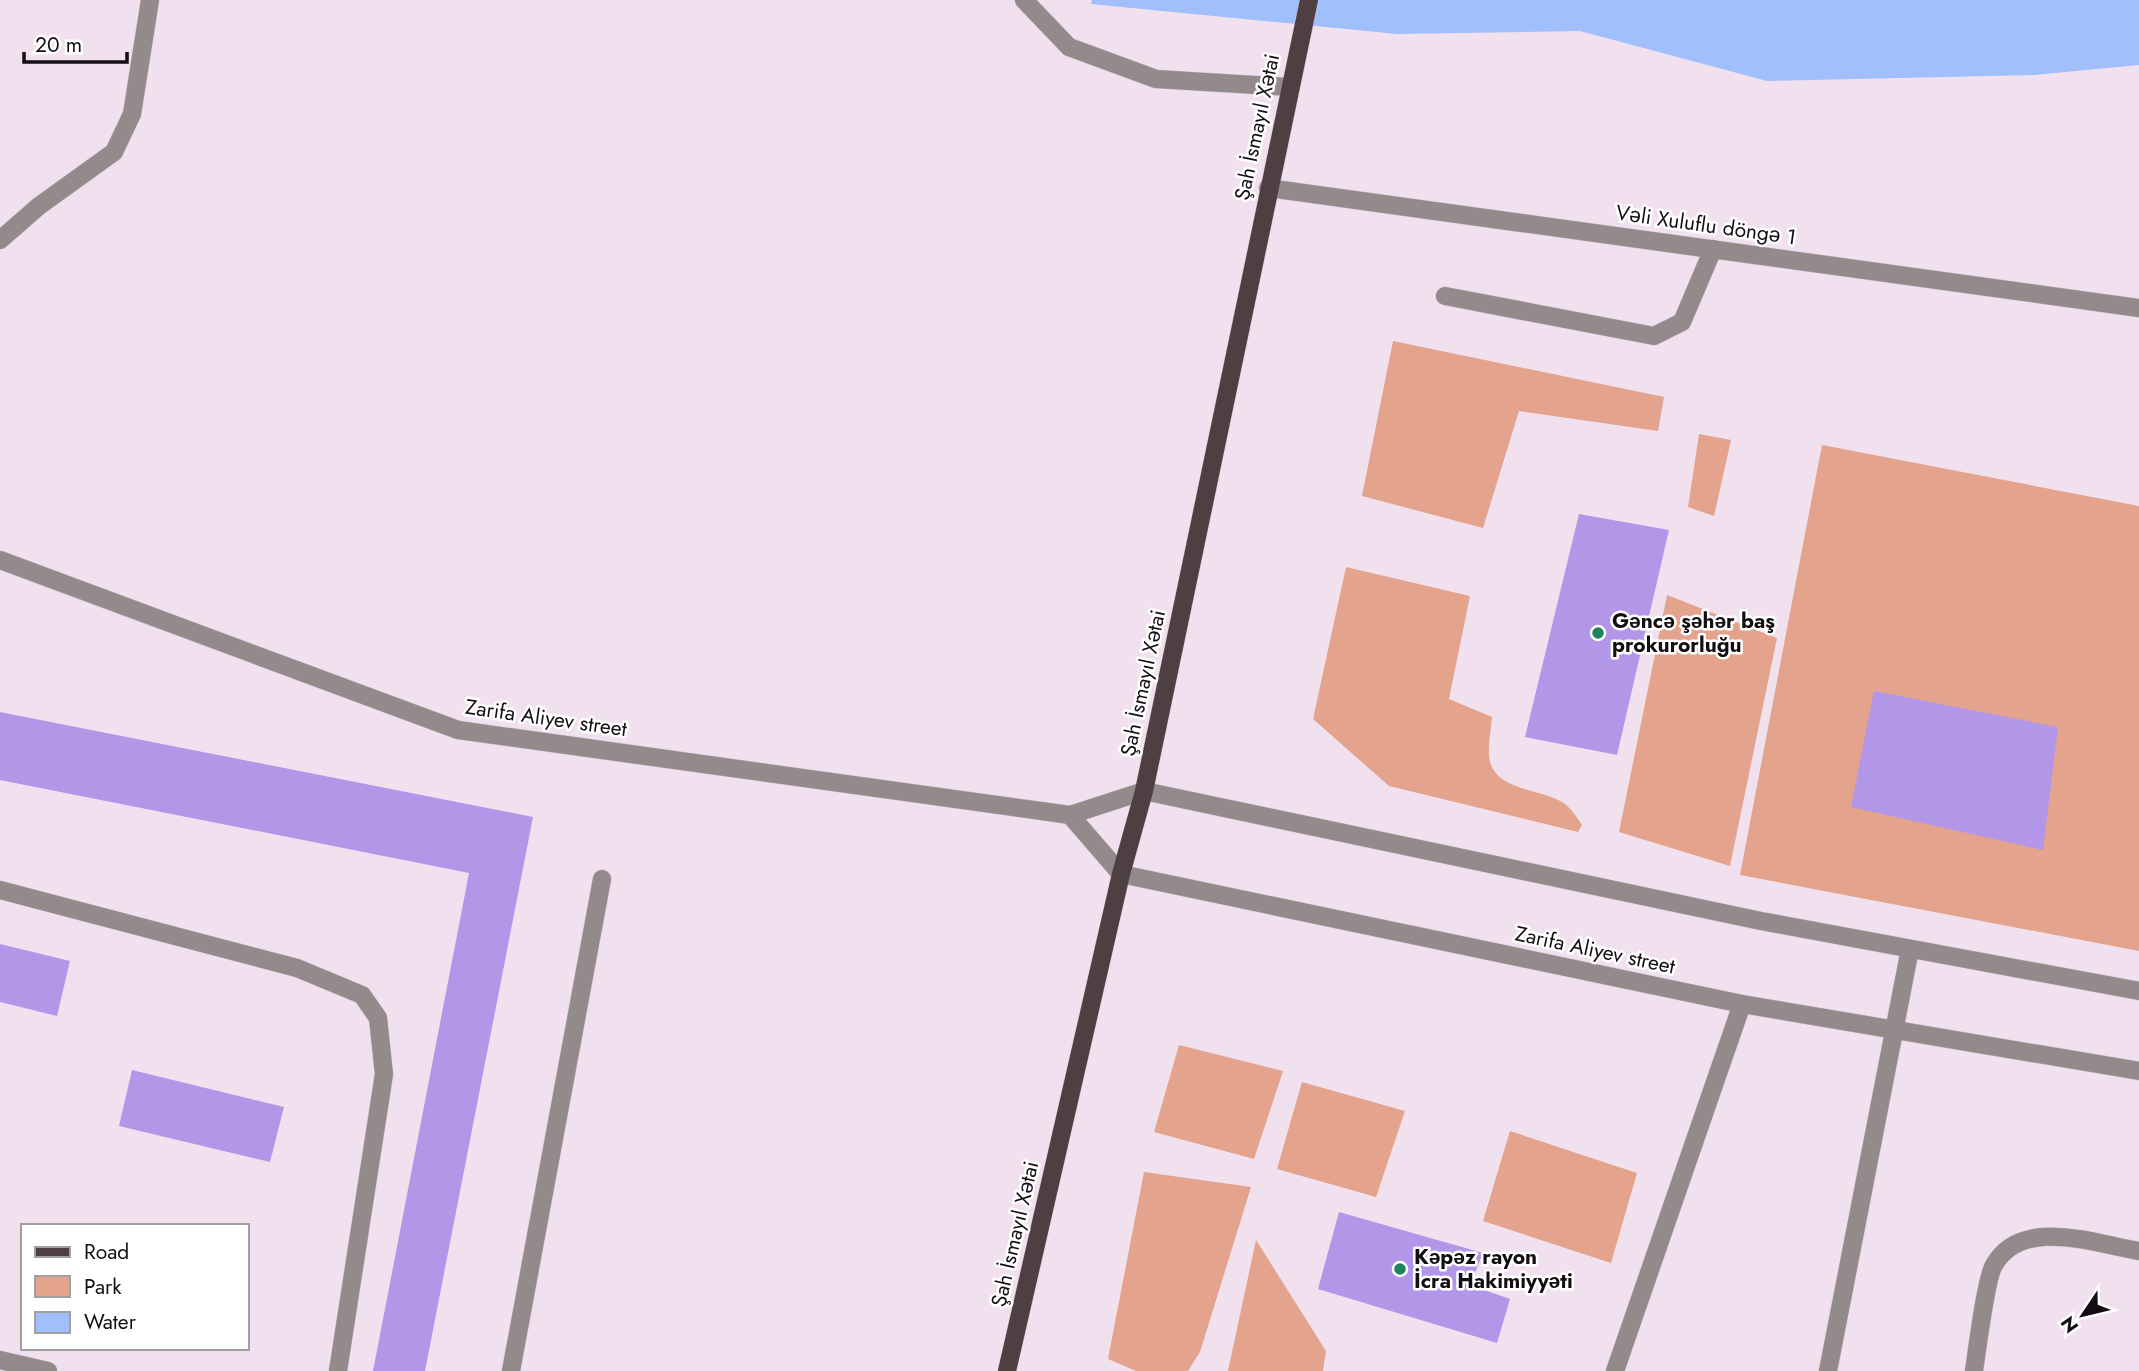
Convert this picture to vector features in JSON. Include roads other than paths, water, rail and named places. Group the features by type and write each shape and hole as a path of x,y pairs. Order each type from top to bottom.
{"main road":[{"name":"Şah İsmayıl Xətai","path":"1007,1371 1121,874 1144,791 1309,0"}],"street":[{"path":"0,240 38,206 114,152 132,114 150,0"},
{"path":"1024,0 1069,47 1156,79 1289,87"},
{"name":"Vəli Xuluflu döngə 1","path":"1268,188 2139,308"},
{"path":"1445,296 1654,336 1682,322 1713,249"},
{"name":"Zarifa Aliyev street","path":"0,560 458,730 1070,815 1144,791 1761,921 2139,991"},
{"path":"1070,815 1121,874"},
{"name":"Zarifa Aliyev street","path":"1121,874 1742,1004 2139,1071"},
{"path":"511,1371 602,879"},
{"path":"0,890 297,968 362,995 368,1002 378,1018 384,1073 338,1371"},
{"path":"1828,1371 1910,949"},
{"path":"1615,1371 1742,1004"},
{"path":"1974,1371 1993,1266 2014,1242 2043,1236 2139,1251"},
{"path":"0,1360 48,1371"}],"water":[{"path":"1092,0 2139,0 2139,65 2034,75 1767,81 1580,31 1397,34 1091,4"}],"place":[{"name":"Gəncə şəhər baş prokurorluğu","path":"1598,633"},
{"name":"Kəpəz rayon İcra Hakimiyyəti","path":"1400,1269"}]}
